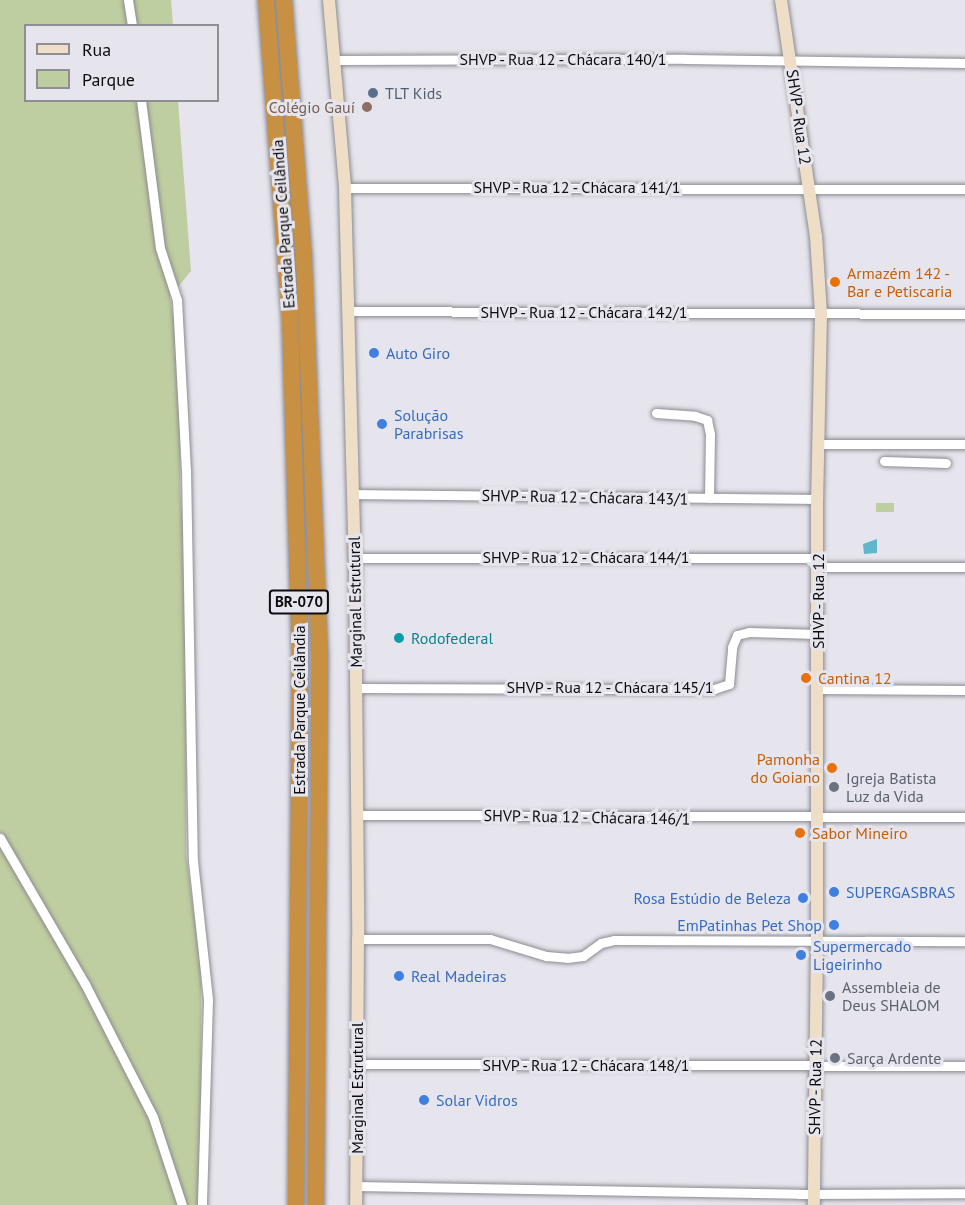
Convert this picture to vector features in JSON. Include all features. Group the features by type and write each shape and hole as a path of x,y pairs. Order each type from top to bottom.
{"highway":[{"name":"Estrada Parque Ceilândia","path":"266,0 290,316 300,653 296,1205"},
{"name":"Estrada Parque Ceilândia","path":"284,0 305,272 319,641 316,1205"}],"street":[{"path":"128,0 132,24"},
{"name":"Marginal Estrutural","path":"329,0 336,60 345,188 355,558 358,939 356,1205"},
{"name":"SHVP - Rua 12","path":"781,0 816,236 821,314 817,499 817,941 814,1199"},
{"name":"SHVP - Rua 12 - Chácara 140/1","path":"336,60 574,58 965,63"},
{"path":"141,102 160,248 177,300 189,549 193,861 208,1000 202,1205"},
{"name":"SHVP - Rua 12 - Chácara 141/1","path":"345,188 965,189"},
{"name":"SHVP - Rua 12 - Chácara 142/1","path":"347,311 965,314"},
{"path":"656,413 695,416 707,420 710,434 708,498"},
{"path":"819,444 965,444"},
{"path":"934,463 936,444"},
{"path":"884,461 945,463"},
{"name":"SHVP - Rua 12 - Chácara 143/1","path":"352,494 817,499"},
{"name":"SHVP - Rua 12 - Chácara 144/1","path":"355,558 818,562 965,567"},
{"name":"SHVP - Rua 12 - Chácara 145/1","path":"357,688 714,688 729,684 732,647 736,635 749,632 818,634"},
{"path":"817,689 965,690"},
{"name":"SHVP - Rua 12 - Chácara 146/1","path":"357,815 965,818"},
{"path":"0,838 85,984 153,1117 182,1205"},
{"path":"358,939 490,939 546,956 567,958 583,956 601,942 614,940 965,941"},
{"name":"SHVP - Rua 12 - Chácara 148/1","path":"357,1064 965,1066"},
{"path":"356,1186 814,1199 965,1193"}],"green space":[{"path":"0,0 171,0 173,24 24,24 24,102 178,102 191,271 170,297 174,322 180,425 180,487 186,578 186,855 201,964 198,1205 0,1205"},
{"path":"876,503 894,503 894,512 876,512"}],"water":[{"path":"877,539 877,553 864,554 863,544"}],"place":[{"name":"TLT Kids","path":"373,93"},
{"name":"Colégio Gauí","path":"367,107"},
{"name":"Armazém 142 - Bar e Petiscaria","path":"835,282"},
{"name":"Auto Giro","path":"374,353"},
{"name":"Solução Parabrisas","path":"382,424"},
{"name":"Rodofederal","path":"399,638"},
{"name":"Cantina 12","path":"806,678"},
{"name":"Pamonha do Goiano","path":"832,768"},
{"name":"Igreja Batista Luz da Vida","path":"834,787"},
{"name":"Sabor Mineiro","path":"800,833"},
{"name":"SUPERGASBRAS","path":"834,892"},
{"name":"Rosa Estúdio de Beleza","path":"803,898"},
{"name":"EmPatinhas Pet Shop","path":"834,925"},
{"name":"Supermercado Ligeirinho","path":"801,955"},
{"name":"Real Madeiras","path":"399,976"},
{"name":"Assembleia de Deus SHALOM","path":"830,996"},
{"name":"Sarça Ardente","path":"835,1058"},
{"name":"Solar Vidros","path":"424,1100"}]}
